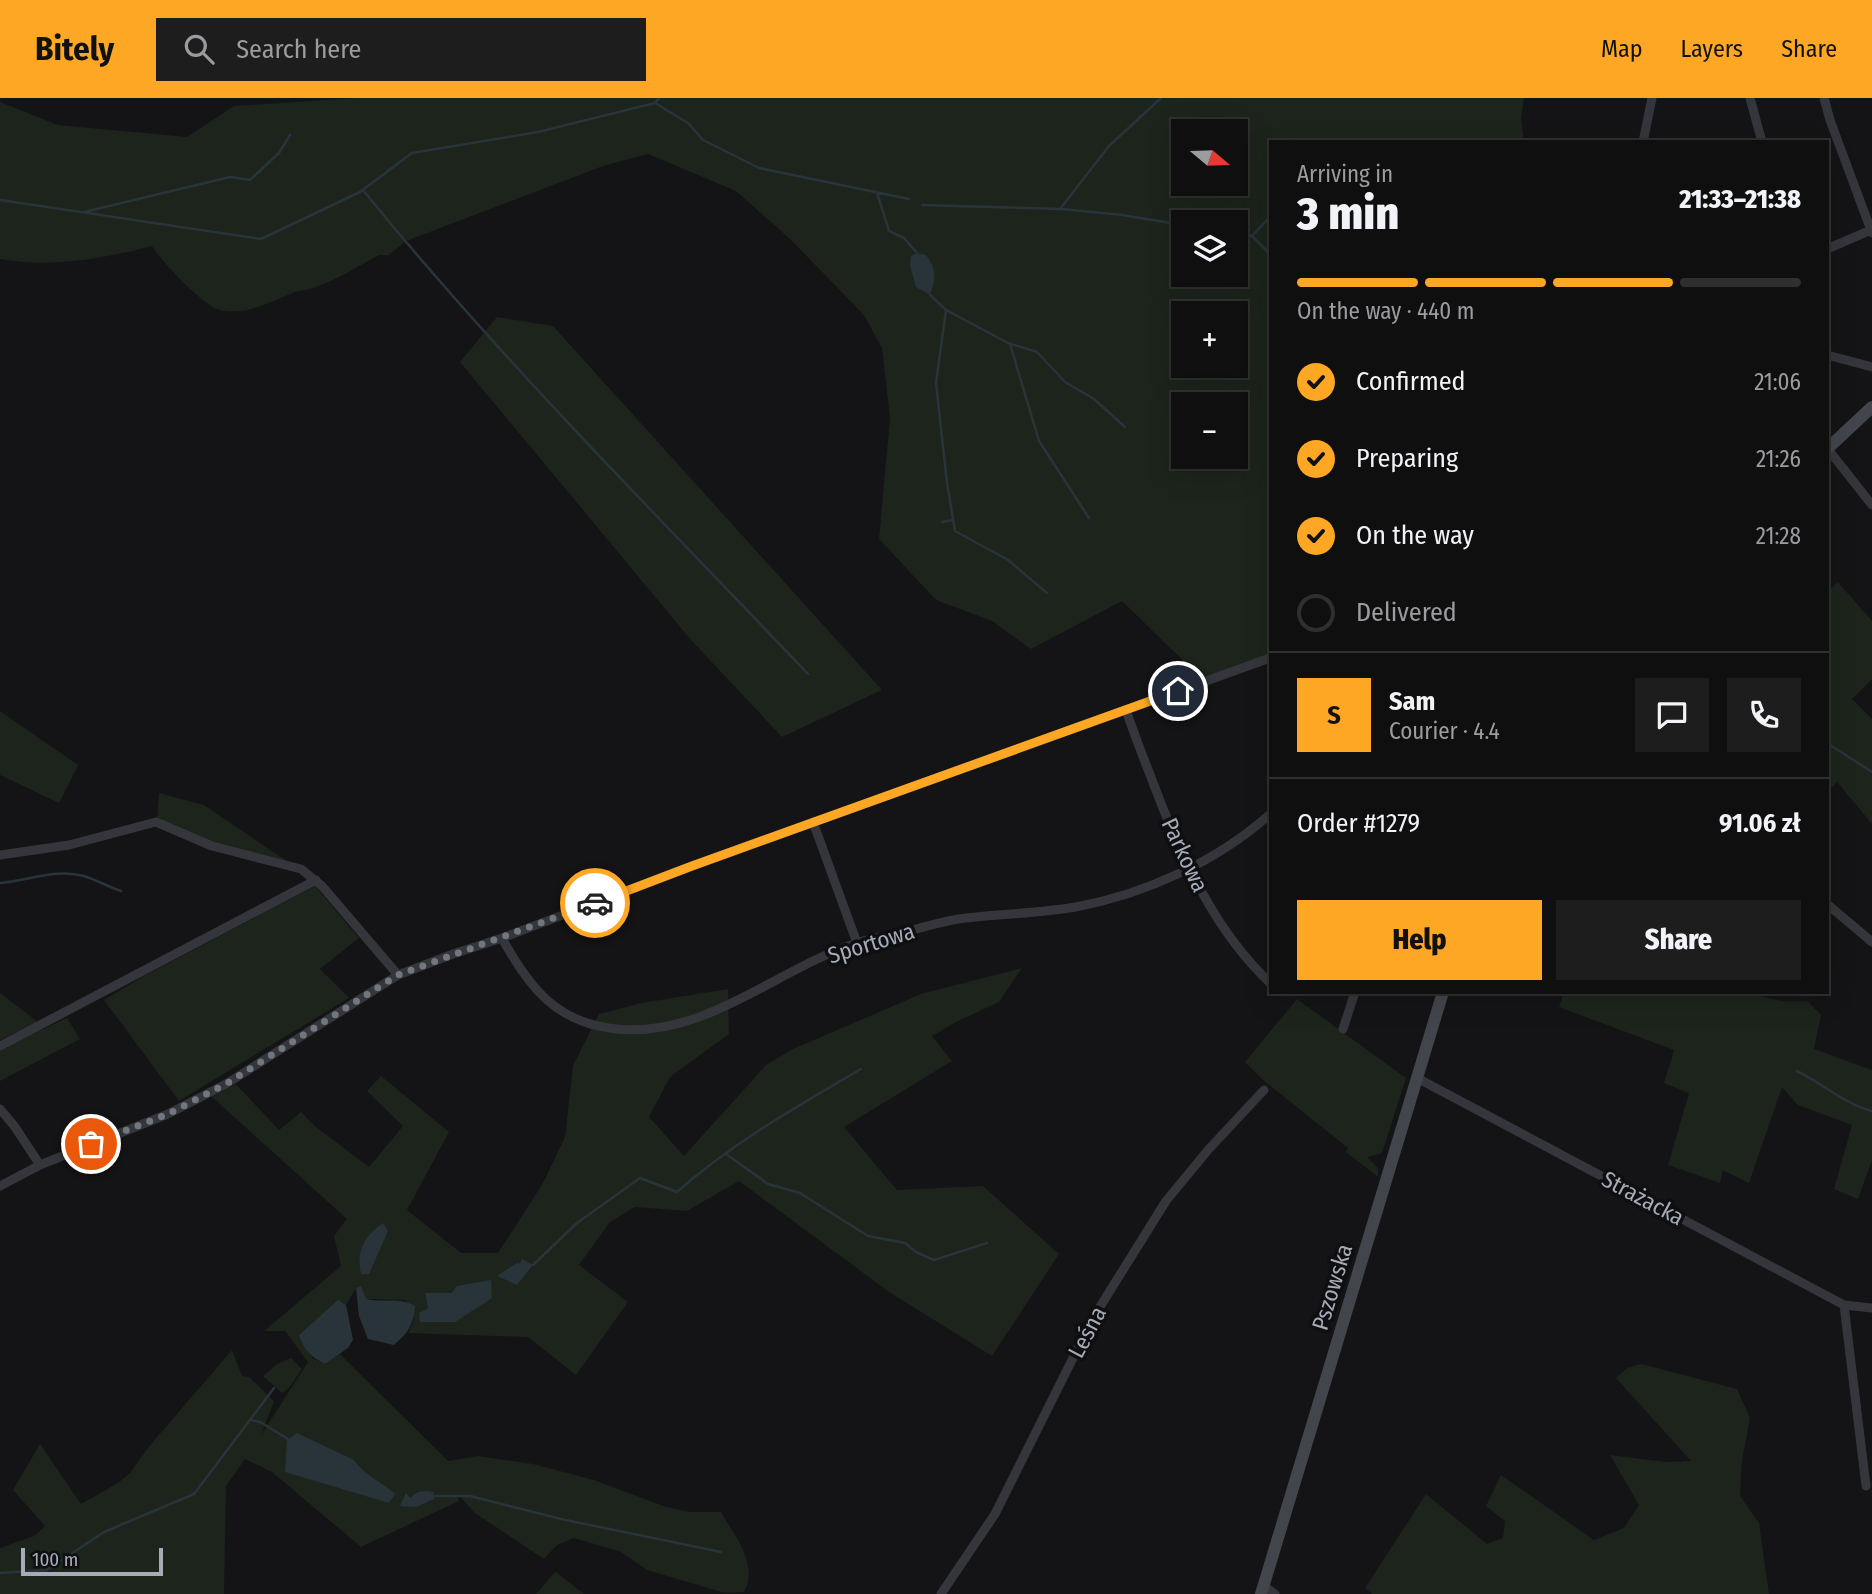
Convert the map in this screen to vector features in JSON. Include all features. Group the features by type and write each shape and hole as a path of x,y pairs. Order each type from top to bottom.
{"main road":[{"path":"1829,447 1872,408"},
{"name":"Pszowska","path":"1262,1590 1442,994"}],"street":[{"path":"1643,140 1651,98"},
{"path":"1750,98 1761,140"},
{"path":"1824,98 1871,232 1829,248"},
{"path":"1829,356 1872,367"},
{"path":"1829,451 1872,505"},
{"path":"0,1186 40,1165 168,1114 226,1084 398,975 1269,658"},
{"name":"Parkowa","path":"1126,710 1188,869 1216,918 1249,963 1269,982"},
{"name":"Sportowa","path":"502,938 534,990 570,1017 606,1027 657,1029 684,1023 708,1013 803,966 857,943 962,918 1077,907 1134,891 1212,857 1269,815"},
{"path":"0,855 69,845 156,822 212,846 301,869 316,880 398,975"},
{"path":"813,822 857,943"},
{"path":"0,1046 316,880"},
{"path":"1829,906 1872,942"},
{"path":"1343,1028 1354,994"},
{"name":"Strażacka","path":"1417,1078 1844,1305 1872,1308"},
{"name":"Leśna","path":"940,1594 995,1514 1093,1318 1166,1201 1208,1150 1264,1090"},
{"path":"0,1109 40,1165"},
{"path":"1844,1305 1866,1486"},
{"path":"1262,1590 1275,1594"}],"shaded area":[{"path":"358,98 1524,98 1521,118 1524,140 1269,140 1269,655 1204,681 1122,601 1031,649 992,621 936,600 879,539 890,418 882,348 864,315 790,239 736,191 648,154 603,166 406,241 389,255 379,255 311,289 295,292 247,310 227,311 217,309 201,298 164,262 152,246 76,261 38,263 0,259 0,102 58,125 187,137 234,106"},
{"path":"917,253 926,255 934,270 930,295 916,287 910,265 911,256"},
{"path":"497,317 553,326 882,690 782,737 691,640 460,362"},
{"path":"1838,582 1872,621 1872,679 1852,699 1872,719 1872,824 1837,782 1832,787 1829,785 1829,590"},
{"path":"0,711 78,765 59,803 0,775"},
{"path":"159,793 204,805 291,864 221,845 157,819"},
{"path":"315,886 359,938 320,969 349,998 179,1101 104,1000 144,976"},
{"path":"1022,968 999,1002 932,1036 952,1061 844,1127 897,1190 983,1186 1059,1254 992,1356 889,1292 739,1181 687,1211 635,1207 610,1222 579,1265 628,1302 576,1375 528,1337 408,1333 414,1320 406,1300 366,1299 361,1287 356,1288 346,1305 338,1301 312,1358 325,1364 340,1354 448,1461 478,1456 533,1464 594,1480 666,1507 690,1512 721,1512 747,1561 748,1582 744,1592 725,1593 647,1570 621,1552 574,1538 557,1545 544,1559 475,1513 458,1495 459,1501 361,1547 272,1472 245,1459 226,1486 224,1594 0,1594 0,1548 34,1536 45,1526 13,1490 40,1444 81,1504 130,1473 151,1444 232,1350 242,1376 249,1377 274,1401 261,1435 308,1362 285,1331 264,1331 341,1266 334,1236 347,1219 212,1097 236,1084 279,1130 301,1112 316,1127 369,1167 403,1126 367,1091 381,1076 449,1132 407,1210 461,1253 498,1253 543,1183 565,1137 573,1066 599,1014 641,1003 728,989 729,1034 670,1077 649,1117 684,1156 766,1065 793,1049 921,994","holes":["425,1293 452,1294 455,1322 420,1322 420,1313 428,1308"]},
{"path":"0,993 38,1022 0,1040"},
{"path":"1563,994 1752,994 1776,1000 1807,1001 1821,1015 1814,1049 1872,1070 1872,1160 1858,1199 1834,1189 1852,1125 1798,1105 1782,1087 1749,1183 1723,1170 1720,1183 1668,1165 1689,1093 1664,1083 1674,1050 1559,1007"},
{"path":"1297,999 1406,1078 1382,1153 1367,1157 1378,1168 1378,1177 1346,1152 1348,1148 1263,1080 1245,1062"},
{"path":"67,1018 80,1039 0,1081 0,1049"},
{"path":"383,1223 388,1231 369,1274 361,1274 363,1245 371,1233"},
{"path":"522,1259 533,1265 517,1285 497,1276 517,1263 520,1264"},
{"path":"491,1280 492,1298 455,1322 420,1322 419,1313 428,1308 425,1293 452,1293 457,1286"},
{"path":"361,1286 366,1299 403,1302 415,1306 409,1328 394,1345 368,1339 359,1316 356,1288"},
{"path":"338,1300 346,1305 353,1340 348,1348 325,1364 309,1352 299,1335"},
{"path":"291,1358 302,1369 289,1388 282,1393 263,1376 277,1364"},
{"path":"1641,1364 1737,1389 1750,1418 1742,1461 1740,1496 1759,1523 1769,1594 1372,1594 1365,1588 1426,1494 1487,1544 1503,1538 1505,1521 1486,1506 1501,1475 1594,1540 1624,1528 1639,1505 1610,1455 1666,1462 1691,1461 1616,1378 1627,1368"},
{"path":"297,1433 354,1460 362,1470 395,1494 389,1503 285,1472 287,1440"},
{"path":"418,1492 433,1492 434,1499 416,1507 400,1506 406,1493 410,1498"},
{"path":"556,1572 584,1594 536,1594"}],"waterway":[{"path":"0,200 261,239 360,192 412,153 538,132 655,103 659,98"},
{"path":"922,205 1060,209 1109,146 1161,98"},
{"path":"655,103 688,123 703,140 759,168 909,199"},
{"path":"84,212 230,177 250,180 279,153 290,135"},
{"path":"363,190 525,376 808,674"},
{"path":"877,193 889,231 904,238 917,253"},
{"path":"1061,209 1171,223"},
{"path":"1248,235 1252,236 1269,218"},
{"path":"1253,237 1269,253"},
{"path":"930,295 946,310 936,383 955,531 1008,560 1047,593"},
{"path":"946,310 1010,344 1039,441 1089,518"},
{"path":"1011,344 1037,352 1065,382 1094,399 1125,427"},
{"path":"942,522 953,520"},
{"path":"1829,744 1872,772"},
{"path":"0,883 63,873 89,878 121,891"},
{"path":"533,1265 577,1223 640,1178 677,1192 743,1141 861,1069"},
{"path":"1797,1071 1852,1103 1872,1111"},
{"path":"726,1154 768,1184 800,1193 868,1236 905,1243 916,1252 934,1260 987,1243"},
{"path":"0,1573 47,1570 104,1532 194,1494 274,1388"},
{"path":"251,1420 260,1422 288,1439"},
{"path":"434,1496 470,1496 561,1519 721,1552"}],"way so far":[{"path":"91,1144 168,1114 226,1084 398,975 595,903"}],"route":[{"path":"595,903 1178,691"}]}
